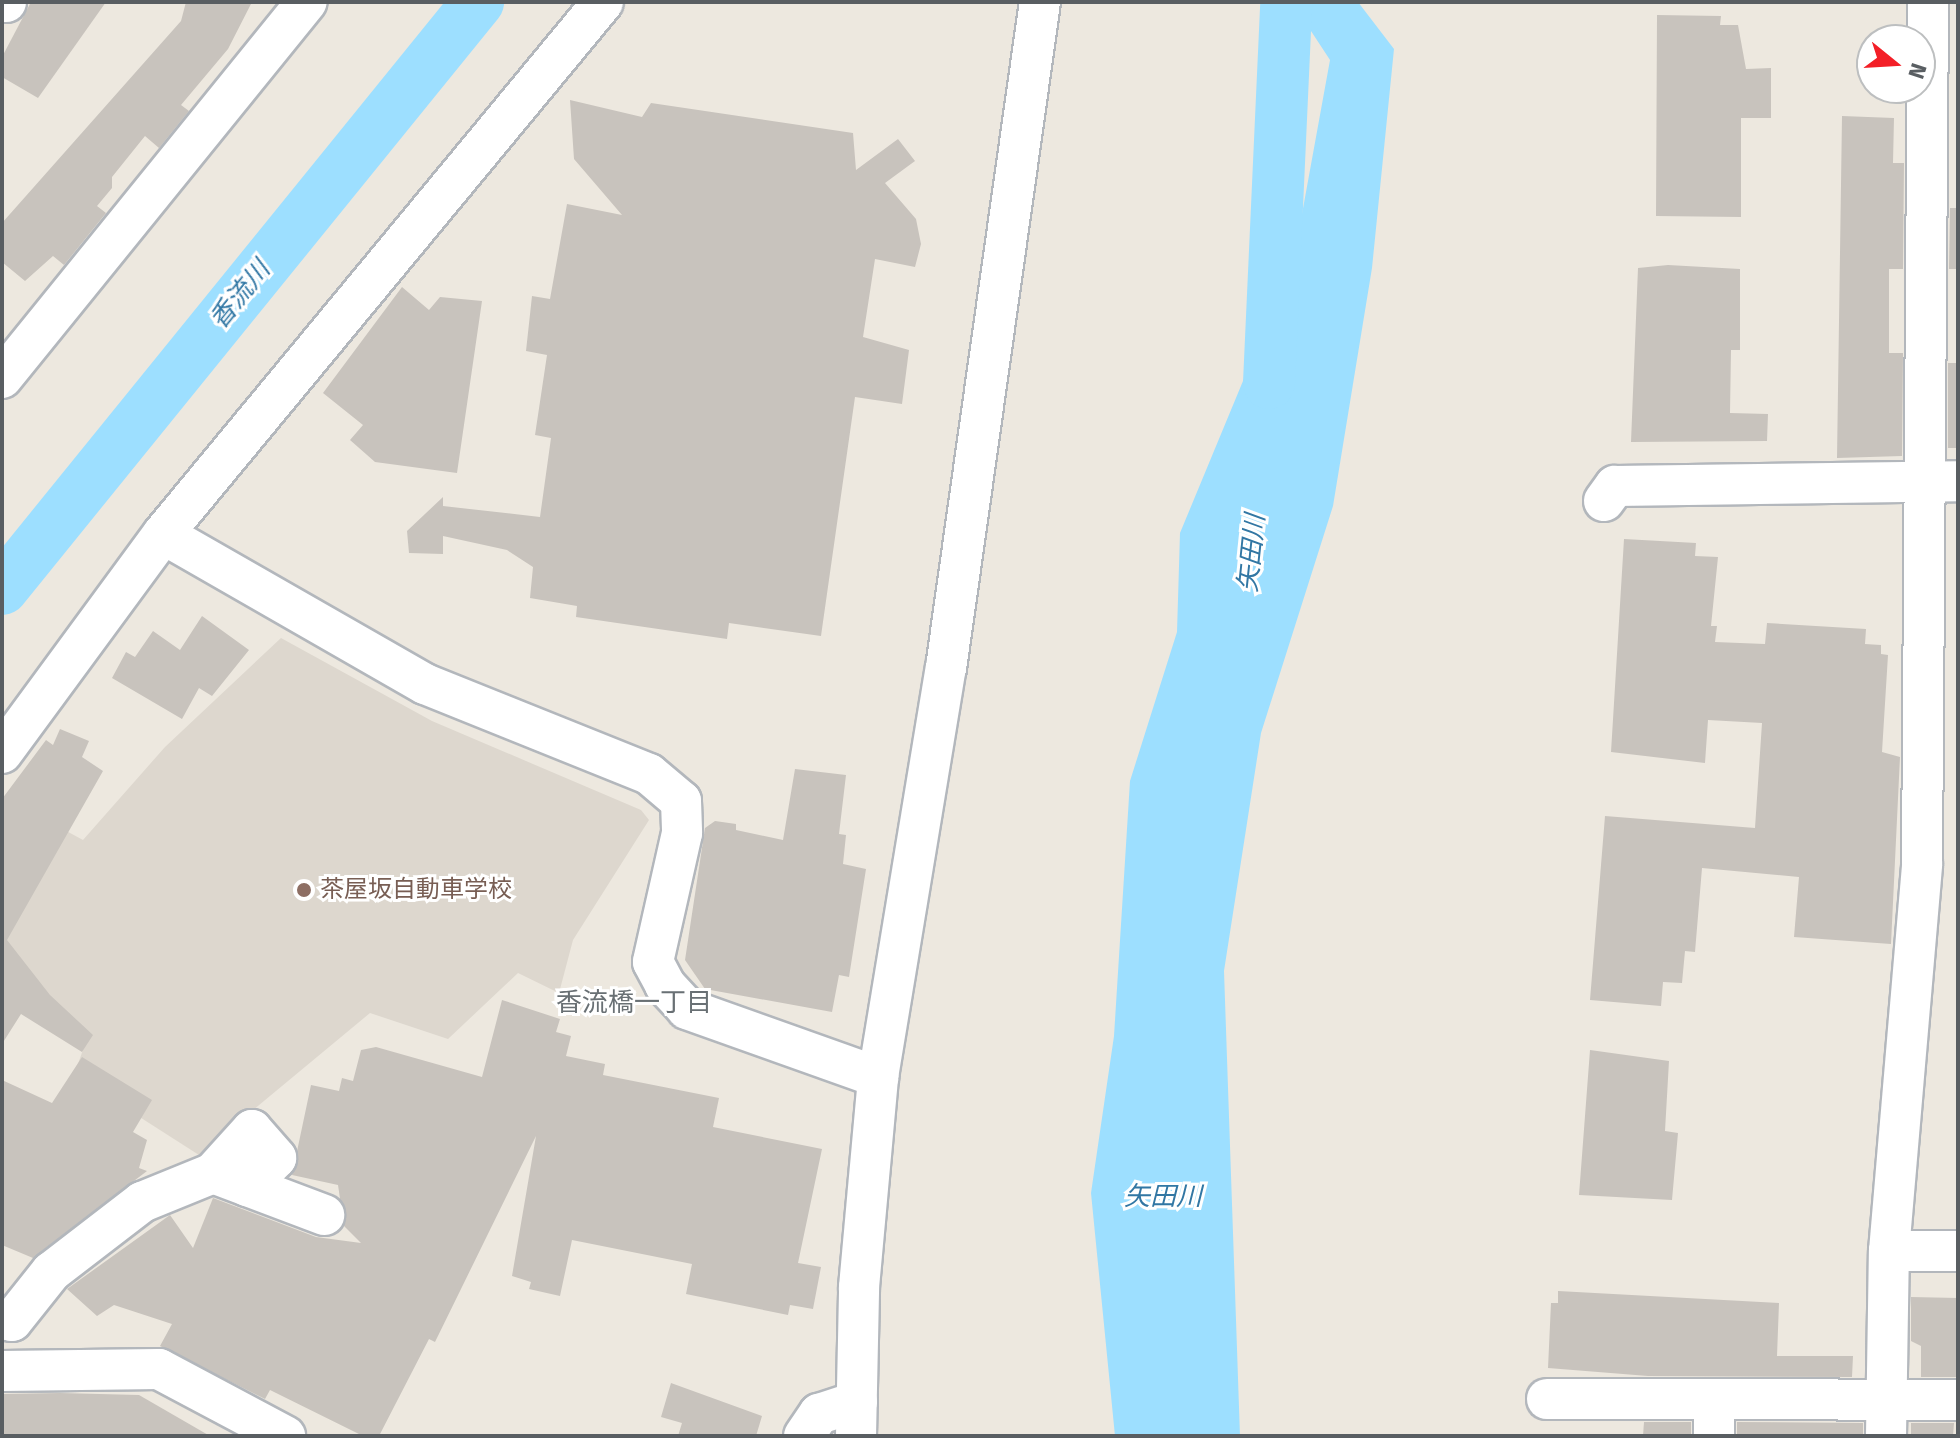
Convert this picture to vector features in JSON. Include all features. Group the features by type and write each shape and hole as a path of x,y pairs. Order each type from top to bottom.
{"street":[{"path":"2,378 307,2"},
{"path":"2,753 163,534 603,2"},
{"path":"804,1436 819,1414 856,1419 859,1287 878,1077 946,668 1040,2"},
{"path":"1886,1418 1889,1251 1922,863 1941,481 1943,101 1928,2"},
{"path":"1604,501 1615,486 1941,481"},
{"path":"163,534 425,684 649,774 681,801 682,833 653,962 665,985 687,1009 878,1077"},
{"path":"2,1319 12,1321 51,1272 142,1202 230,1180 324,1215"},
{"path":"1889,1251 1958,1251"},
{"path":"2,1371 159,1369 285,1436"},
{"path":"1547,1399 1714,1417 1886,1418 1958,1400"}],"shaded area":[{"name":"茶屋坂自動車学校","path":"281,638 432,721 641,810 649,820 573,940 559,993 518,973 448,1039 370,1013 199,1155 74,1075 84,1047 2,1001 2,796 83,840 165,747"}],"water":[{"name":"矢田川","path":"1292,2 1358,2 1394,49 1372,268 1333,506 1261,733 1224,971 1240,1436 1115,1436 1091,1193 1114,1036 1130,781 1177,632 1180,533 1294,258 1330,60"}],"building":[{"path":"31,2 106,2 38,98 2,77 2,57"},
{"path":"186,2 252,2 228,49 181,105 189,111 159,148 145,136 112,177 112,188 97,206 106,213 64,265 53,256 25,281 2,262 2,223 181,21"},
{"path":"1657,15 1721,16 1720,25 1738,25 1746,69 1771,68 1771,118 1741,118 1741,217 1656,216"},
{"path":"570,100 642,117 651,103 853,133 856,170 898,139 915,161 885,183 916,219 921,244 915,267 875,259 863,337 909,350 902,404 855,397 821,636 729,623 727,639 576,617 577,606 530,598 533,567 507,550 443,536 443,554 409,553 407,531 443,497 443,506 540,517 551,438 535,435 547,355 526,351 532,296 550,299 567,204 622,215 574,159"},
{"path":"1842,116 1894,118 1893,163 1904,163 1903,269 1889,269 1889,353 1903,353 1902,456 1837,458"},
{"path":"1950,208 1956,208 1958,269 1949,269"},
{"path":"1668,265 1740,269 1740,350 1731,350 1730,413 1768,414 1767,441 1631,442 1638,268"},
{"path":"402,287 429,310 440,297 482,301 457,473 375,462 350,440 363,425 323,393"},
{"path":"1948,363 1956,363 1958,377 1958,448 1948,448"},
{"path":"1624,539 1696,543 1695,556 1718,557 1711,626 1717,626 1715,642 1765,644 1767,623 1866,629 1865,644 1881,645 1881,654 1888,655 1882,752 1900,757 1891,944 1794,937 1799,877 1702,868 1695,952 1685,951 1682,983 1663,982 1661,1006 1590,1000 1605,816 1755,828 1762,723 1708,720 1705,763 1611,752"},
{"path":"202,616 249,650 212,696 199,688 182,719 112,678 126,652 135,657 153,631 180,650"},
{"path":"60,729 89,741 82,757 103,771 7,940 50,995 93,1035 82,1052 21,1014 2,1044 2,799 46,740 53,745"},
{"path":"795,769 846,775 839,834 846,835 843,864 866,869 849,977 839,975 832,1012 705,989 685,960 705,828 715,821 736,824 736,830 783,840"},
{"path":"502,1000 560,1019 556,1032 571,1036 566,1056 605,1064 603,1075 719,1098 713,1127 822,1149 798,1263 821,1267 813,1309 790,1305 788,1315 686,1294 692,1264 572,1240 560,1296 529,1289 531,1282 512,1276 536,1136 435,1342 429,1339 379,1436 363,1436 270,1390 265,1399 160,1346 172,1324 114,1305 97,1316 67,1289 170,1215 193,1248 213,1198 316,1237 361,1243 344,1226 338,1185 292,1175 311,1085 339,1091 342,1078 353,1081 361,1050 376,1047 482,1077"},
{"path":"1590,1050 1669,1061 1665,1131 1678,1133 1672,1200 1579,1195"},
{"path":"82,1057 152,1100 133,1132 147,1140 139,1168 147,1171 33,1258 2,1245 2,1080 52,1103"},
{"path":"1558,1291 1779,1303 1777,1356 1853,1356 1852,1377 1648,1376 1548,1368 1551,1303 1558,1303"},
{"path":"1911,1297 1958,1298 1958,1377 1921,1377 1921,1346 1911,1341"},
{"path":"671,1383 762,1416 756,1436 678,1436 682,1423 661,1417"},
{"path":"2,1394 139,1395 210,1436 2,1436"},
{"path":"1644,1422 1691,1422 1691,1436 1643,1436"},
{"path":"1737,1422 1863,1423 1863,1436 1737,1436"},
{"path":"1911,1423 1954,1423 1953,1436 1911,1436"}],"waterway":[{"name":"香流川","path":"2,589 478,2"},
{"name":"矢田川","path":"1269,383 1286,2"}],"place":[{"name":"茶屋坂自動車学校","path":"304,890"}],"district":[{"name":"香流橋一丁目","path":"634,1003"}]}
